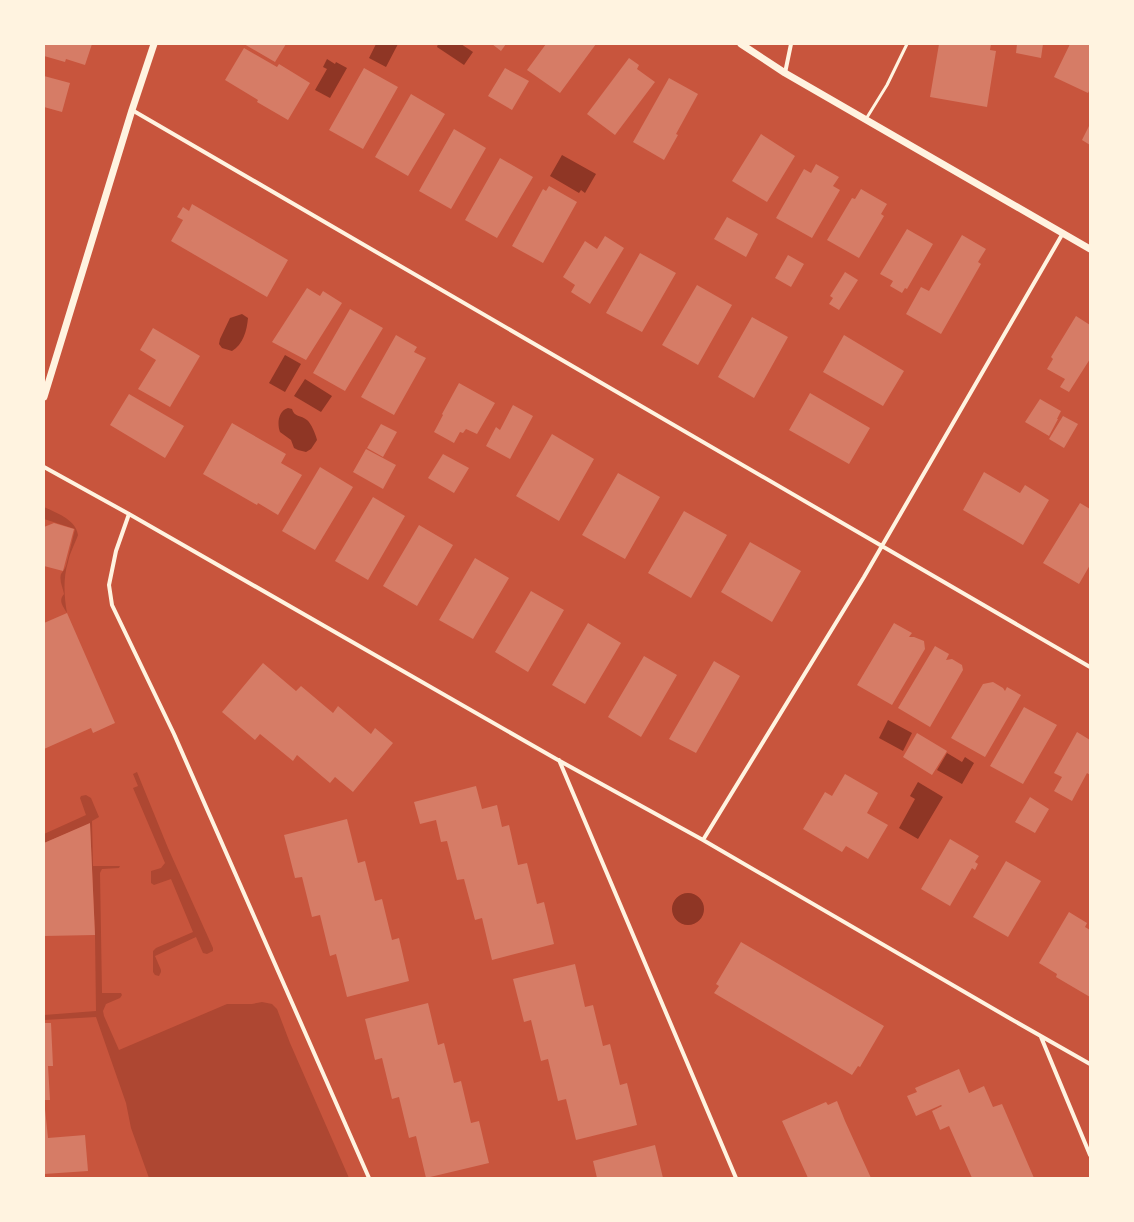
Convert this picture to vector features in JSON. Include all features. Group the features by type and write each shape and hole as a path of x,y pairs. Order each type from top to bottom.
{"street":[{"path":"44,397 132,110 154,44"},
{"path":"741,44 785,73 1090,249"},
{"path":"785,73 790,44"},
{"path":"132,110 1090,667"},
{"path":"703,840 882,546 1063,233"},
{"path":"44,467 129,514 558,760 703,840 1090,1064"},
{"path":"129,514 116,552 109,585 112,604 174,734 369,1178"},
{"path":"558,760 736,1178"},
{"path":"1041,1037 1090,1155"}],"lane":[{"path":"866,119 887,85 907,44"}],"shaded area":[{"path":"376,44 398,44 386,67 369,58"},
{"path":"438,44 461,44 473,52 464,65 437,47"},
{"path":"327,59 335,64 336,62 347,68 330,98 315,90 327,69 323,67"},
{"path":"562,155 596,174 585,193 581,190 579,193 550,176"},
{"path":"242,314 248,318 247,327 242,341 232,351 222,348 219,344 220,339 230,318"},
{"path":"285,355 301,364 285,392 269,383"},
{"path":"305,379 332,396 321,412 294,396"},
{"path":"288,408 292,409 296,415 307,420 314,432 317,440 311,449 306,452 294,448 291,440 280,432 280,415"},
{"path":"44,507 70,521 74,525 78,535 70,555 65,574 67,613 61,601 64,594 61,574 66,566 75,529 44,519"},
{"path":"888,720 912,733 903,751 879,738"},
{"path":"947,753 962,762 965,757 974,763 962,784 937,770"},
{"path":"137,772 168,848 213,948 213,951 207,954 203,953 196,937 155,956 161,970 159,976 155,975 153,972 153,951 156,948 193,932 171,879 154,885 151,883 151,871 161,868 165,863 133,788 138,786 133,774"},
{"path":"918,782 943,797 918,839 899,828 915,799 910,796"},
{"path":"86,795 91,798 99,817 92,821 93,866 120,866 119,868 102,869 100,873 102,993 121,993 122,995 120,998 106,1004 103,1011 119,1050 227,1004 252,1004 262,1002 272,1004 277,1009 290,1043 349,1178 149,1178 131,1128 126,1103 96,1017 44,1020 44,1015 96,1011 95,935 90,824 44,843 44,834 86,815 80,798 81,796"},
{"path":"685,893 691,893 700,897 704,909 700,921 691,925 685,925 676,921 672,912 672,906 676,897"}],"building":[{"path":"44,44 92,44 85,65 66,59 65,62 44,56"},
{"path":"244,44 286,44 275,62"},
{"path":"492,44 506,44 501,51"},
{"path":"546,44 596,44 560,93 527,70"},
{"path":"939,44 991,44 990,50 996,51 987,107 930,97"},
{"path":"1017,44 1043,44 1041,58 1016,53"},
{"path":"1070,44 1090,44 1090,89 1088,93 1054,77"},
{"path":"244,48 277,67 279,64 310,83 288,120 257,102 258,100 225,80"},
{"path":"629,58 639,65 637,69 655,82 615,135 587,114"},
{"path":"364,68 398,87 363,149 329,130"},
{"path":"505,68 529,81 512,110 488,96"},
{"path":"44,76 70,83 62,112 44,107"},
{"path":"669,78 698,94 676,134 678,135 664,160 633,142"},
{"path":"411,94 445,114 408,176 375,157"},
{"path":"1090,124 1090,145 1082,140"},
{"path":"454,129 486,148 451,209 419,191"},
{"path":"761,134 795,156 767,202 732,181"},
{"path":"500,158 533,177 497,238 465,220"},
{"path":"816,164 839,177 833,186 840,190 812,238 776,218 804,169 811,173"},
{"path":"549,186 577,202 543,263 512,246 543,189 546,191"},
{"path":"861,189 887,204 881,214 884,216 859,258 827,240 852,198 855,199"},
{"path":"192,204 288,260 267,297 171,241 183,220 177,217 183,207 189,211"},
{"path":"727,217 758,234 746,257 714,239"},
{"path":"907,229 933,244 907,289 905,288 902,293 890,286 893,281 880,274"},
{"path":"962,235 986,249 978,262 981,264 941,334 906,314 921,287 929,291"},
{"path":"605,236 624,248 590,304 571,292 575,285 563,277 585,241 597,249"},
{"path":"640,253 676,273 642,332 606,313"},
{"path":"788,255 804,264 791,287 775,278"},
{"path":"845,272 858,280 839,310 829,304 833,298 830,296"},
{"path":"697,285 732,305 698,365 662,345"},
{"path":"307,288 320,296 323,291 342,303 306,360 272,342"},
{"path":"350,309 383,328 345,391 313,373"},
{"path":"1076,316 1090,325 1090,359 1069,392 1060,387 1065,379 1047,369 1053,359 1051,357"},
{"path":"752,317 788,337 754,398 718,377"},
{"path":"153,328 200,356 170,407 138,389 156,360 140,350"},
{"path":"396,335 417,347 414,352 426,358 394,415 361,397"},
{"path":"844,335 904,371 883,406 823,372"},
{"path":"459,383 495,403 477,434 466,429 463,433 460,432 454,443 434,432"},
{"path":"810,393 870,428 849,464 789,430"},
{"path":"129,394 184,426 165,458 110,425"},
{"path":"1040,399 1061,411 1049,436 1025,422"},
{"path":"513,405 533,416 510,459 486,446 496,427 500,430"},
{"path":"1063,416 1078,424 1064,448 1049,439"},
{"path":"232,423 286,454 281,463 302,475 278,515 258,503 257,505 203,474"},
{"path":"381,424 397,432 383,457 367,448"},
{"path":"552,434 594,459 559,521 516,496"},
{"path":"366,449 396,465 383,489 353,472"},
{"path":"443,454 469,468 454,493 428,478"},
{"path":"320,467 353,487 315,550 282,531"},
{"path":"984,472 1020,493 1025,485 1049,500 1023,545 963,510"},
{"path":"618,473 660,497 625,559 582,535"},
{"path":"373,497 405,516 368,580 335,561"},
{"path":"1080,503 1090,509 1090,565 1079,584 1043,563"},
{"path":"684,511 727,535 691,598 648,573"},
{"path":"54,523 74,529 63,571 44,566 44,527"},
{"path":"419,525 453,545 417,606 383,586"},
{"path":"750,542 801,571 772,622 721,592"},
{"path":"475,558 509,578 473,639 439,620"},
{"path":"531,591 564,610 528,672 495,652"},
{"path":"67,613 115,723 93,733 91,728 44,749 44,623"},
{"path":"588,623 621,643 585,704 552,685"},
{"path":"894,623 912,633 909,637 914,637 924,641 925,649 892,705 857,685"},
{"path":"935,646 949,654 946,660 952,659 962,665 963,670 930,727 898,708"},
{"path":"644,656 677,675 641,737 608,717"},
{"path":"714,661 740,676 696,753 669,739"},
{"path":"263,663 296,691 301,686 333,713 338,706 371,734 375,728 393,743 353,792 335,777 330,783 297,755 293,761 260,734 255,740 222,712"},
{"path":"993,682 1005,691 1007,687 1021,695 985,757 951,738 983,684"},
{"path":"1024,707 1057,725 1023,784 990,766"},
{"path":"1077,732 1090,740 1090,775 1087,773 1072,801 1054,791 1062,777 1054,773"},
{"path":"917,733 947,751 932,775 903,757"},
{"path":"845,774 878,793 867,813 888,825 868,859 846,846 842,852 803,829 825,792 832,796"},
{"path":"476,786 482,809 497,805 502,827 509,825 518,865 527,863 537,904 544,902 554,944 492,960 482,918 475,920 464,879 457,880 447,841 441,842 436,820 420,824 414,802"},
{"path":"1030,797 1049,809 1035,833 1015,822"},
{"path":"347,819 358,863 365,861 375,901 382,899 392,940 399,938 409,981 347,997 336,954 330,956 320,915 312,917 302,877 295,878 284,835"},
{"path":"90,823 95,935 44,936 44,843"},
{"path":"950,839 979,856 975,862 978,864 975,870 972,868 950,906 921,889"},
{"path":"1006,861 1041,881 1008,937 973,917"},
{"path":"1069,912 1087,923 1085,927 1090,930 1090,997 1056,977 1057,974 1039,963"},
{"path":"741,942 884,1026 860,1067 858,1066 852,1075 714,993 719,986 716,984"},
{"path":"575,964 585,1007 593,1005 603,1046 610,1044 620,1085 627,1083 637,1125 576,1140 566,1099 558,1101 548,1059 541,1061 531,1020 524,1022 513,979"},
{"path":"428,1003 438,1045 444,1043 454,1083 461,1081 471,1123 479,1121 489,1163 426,1178 416,1136 409,1138 399,1097 392,1099 382,1058 375,1060 365,1019"},
{"path":"44,1023 51,1023 53,1066 48,1066 50,1100 44,1100"},
{"path":"959,1069 969,1093 984,1086 993,1107 1002,1104 1034,1178 972,1178 949,1126 940,1130 932,1111 942,1106 941,1105 916,1116 907,1096 917,1092 915,1088"},
{"path":"837,1101 871,1178 808,1178 782,1121 826,1102 828,1105"},
{"path":"44,1109 48,1138 85,1135 88,1171 44,1174"},
{"path":"655,1145 663,1178 597,1178 593,1161"}]}
